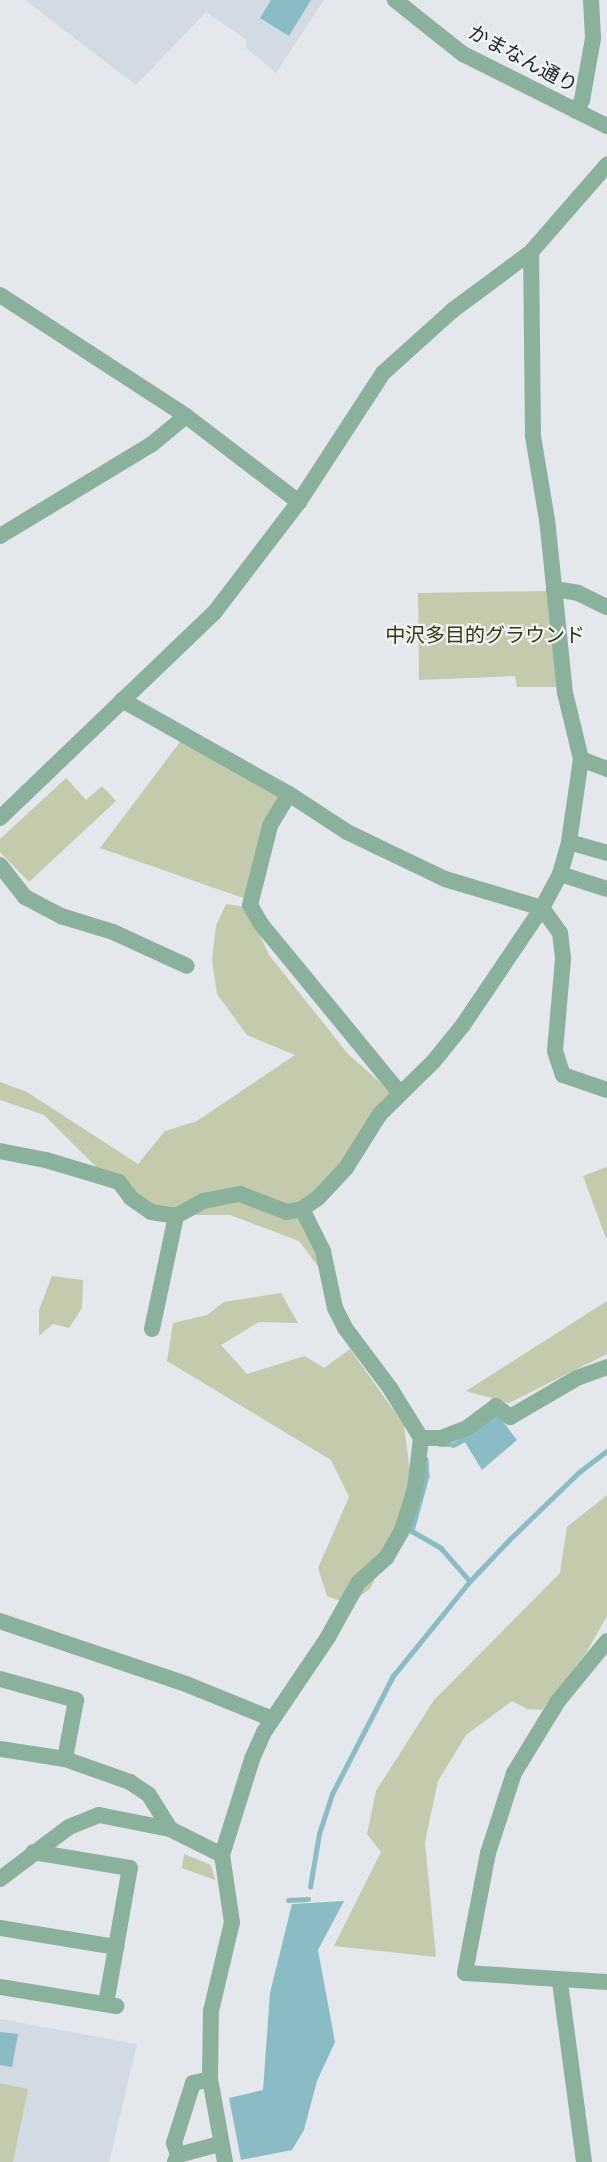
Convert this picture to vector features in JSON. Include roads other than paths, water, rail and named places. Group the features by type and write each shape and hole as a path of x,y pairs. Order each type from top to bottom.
{"street":[{"name":"かまなん通り","path":"395,0 463,54 607,126"},
{"path":"576,111 582,100 593,38 591,0"},
{"path":"0,818 214,613 299,502 383,373 453,310 531,252 607,165"},
{"path":"0,1151 46,1160 119,1182 131,1198 151,1212 176,1216 203,1201 240,1194 287,1212 302,1209 318,1198 346,1168 380,1114 463,1025 542,908 560,874 569,842 582,759 565,693 554,588 533,436 531,252"},
{"path":"0,295 186,416 299,502"},
{"path":"0,536 152,444 186,416"},
{"path":"554,588 607,607"},
{"path":"122,700 289,794 347,832 445,879 542,908 560,933 563,959 555,1051 563,1075 607,1090"},
{"path":"582,759 607,769"},
{"path":"289,794 270,826 250,905 261,924 400,1093"},
{"path":"569,842 607,853"},
{"path":"0,865 25,897 62,916 113,932 187,966"},
{"path":"560,874 607,889"},
{"path":"225,2162 210,2079 211,2011 232,1922 222,1855 252,1759 272,1719 328,1637 358,1583 386,1558 402,1530 415,1489 420,1438 390,1388 345,1328 335,1308 323,1251 302,1209"},
{"path":"152,1329 176,1216"},
{"path":"420,1438 441,1438 467,1428 496,1406 510,1416 577,1378 607,1367"},
{"path":"0,1621 186,1684 272,1719"},
{"path":"607,1641 558,1701 514,1773 488,1853 465,1973 560,1982 607,1982"},
{"path":"0,1679 76,1700 65,1758"},
{"path":"0,1749 65,1758 130,1782 149,1795 170,1829"},
{"path":"3,1872 69,1827 99,1815 170,1829 222,1855"},
{"path":"0,1987 111,2005 116,1947 130,1868 33,1852"},
{"path":"0,1928 116,1947"},
{"path":"560,1982 584,2162"},
{"path":"210,2079 193,2083 174,2143 177,2158 220,2144"}],"water":[{"path":"271,0 311,0 289,36 260,18"},
{"path":"495,1411 517,1440 482,1470 460,1434"},
{"path":"344,1901 318,1950 335,2042 317,2081 304,2130 292,2150 241,2160 229,2098 263,2090 270,1993 292,1904"},
{"path":"0,2032 18,2034 12,2067 0,2065"}],"waterway":[{"path":"440,1445 453,1445 468,1437"},
{"path":"310,1887 319,1834 332,1794 393,1676 470,1581 579,1472 607,1451"},
{"path":"426,1459 427,1476 412,1531 441,1548 470,1581"},
{"path":"288,1900 308,1899"}],"park label":[{"name":"中沢多目的グラウンド","path":"485,635"}]}
